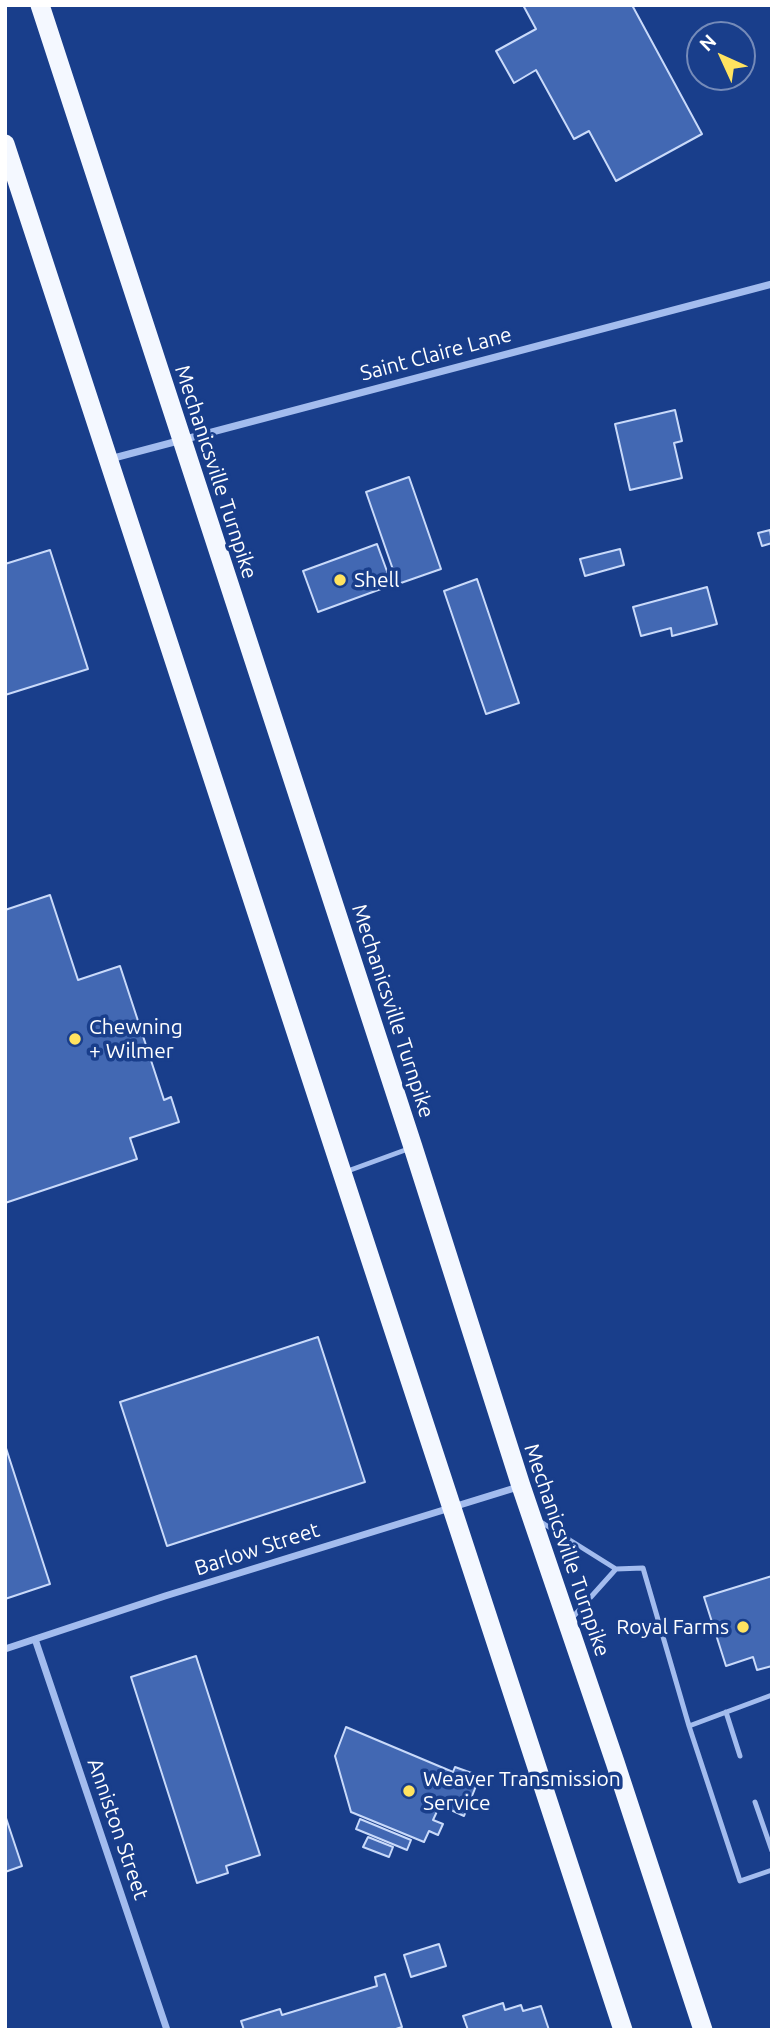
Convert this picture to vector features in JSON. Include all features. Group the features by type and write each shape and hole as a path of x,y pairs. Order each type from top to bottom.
{"highway":[{"name":"Mechanicsville Turnpike","path":"40,5 414,1147 521,1486 703,2030"},
{"path":"5,144 622,2030"}],"street":[{"name":"Saint Claire Lane","path":"110,459 772,284"},
{"name":"Barlow Street","path":"5,1649 165,1596 521,1486"},
{"name":"Anniston Street","path":"36,1639 167,2030"}],"lane":[{"path":"342,1173 414,1147"},
{"path":"531,1516 616,1569 643,1568 689,1726 740,1881 772,1870"},
{"path":"568,1623 616,1569"},
{"path":"689,1726 772,1695"},
{"path":"726,1713 740,1756"},
{"path":"755,1802 772,1851"}],"building":[{"path":"523,5 632,5 702,134 616,181 589,131 574,139 536,70 514,83 496,51 536,29"},
{"path":"675,410 682,441 674,443 682,478 630,490 615,424"},
{"path":"409,477 441,569 398,584 366,492"},
{"path":"770,530 772,543 762,546 758,533"},
{"path":"377,544 392,585 318,612 303,571"},
{"path":"620,549 624,565 585,576 580,559"},
{"path":"50,550 88,669 5,695 5,564"},
{"path":"477,579 519,703 486,714 444,591"},
{"path":"707,587 717,624 672,636 671,628 641,636 633,607"},
{"name":"Chewning + Wilmer","path":"50,895 78,980 120,966 164,1100 171,1097 179,1122 130,1138 137,1159 5,1203 5,910"},
{"path":"318,1337 365,1482 167,1546 120,1402"},
{"path":"5,1445 50,1584 5,1599"},
{"name":"Royal Farms","path":"772,1576 772,1666 757,1670 753,1657 726,1666 704,1597"},
{"path":"196,1656 260,1855 226,1866 228,1873 197,1883 131,1677"},
{"name":"Weaver Transmission Service","path":"346,1727 453,1772 455,1767 480,1776 464,1816 440,1805 433,1820 443,1824 438,1835 429,1831 424,1842 351,1812 335,1756"},
{"path":"5,1815 22,1866 5,1872"},
{"path":"360,1819 411,1840 407,1850 356,1829"},
{"path":"368,1837 393,1847 389,1857 363,1847"},
{"path":"439,1944 446,1966 411,1977 404,1955"},
{"path":"385,1974 402,2027 393,2030 244,2030 241,2021 280,2009 282,2015 377,1986 375,1977"},
{"path":"503,2003 505,2010 521,2005 523,2011 541,2006 549,2030 468,2030 463,2016"}],"place":[{"name":"Shell","path":"340,580"},
{"name":"Chewning + Wilmer","path":"75,1039"},
{"name":"Royal Farms","path":"743,1627"},
{"name":"Weaver Transmission Service","path":"409,1791"}]}
